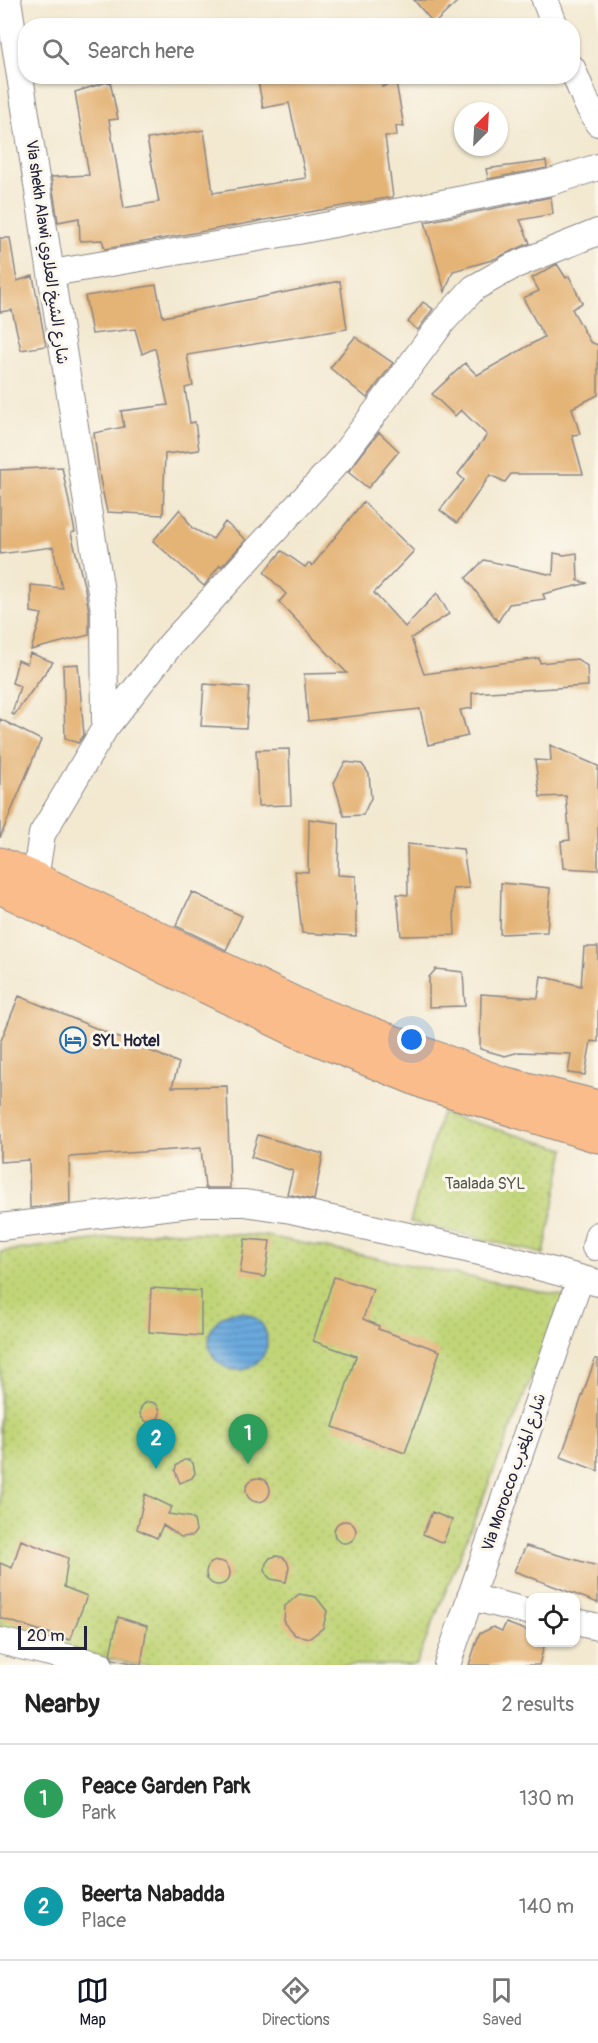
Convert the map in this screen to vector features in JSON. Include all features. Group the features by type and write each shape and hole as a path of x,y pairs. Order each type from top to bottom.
{"highway":[{"path":"10,877 429,1084 598,1136"},
{"path":"302,1020 499,1082 598,1107"}],"street":[{"name":"Via shekh Alawi شارع الشيخ العلاوي","path":"8,0 18,62"},
{"path":"545,0 552,18"},
{"name":"Via shekh Alawi شارع الشيخ العلاوي","path":"22,84 104,611 105,728"},
{"path":"579,84 598,123"},
{"path":"52,273 298,231 528,187 598,167"},
{"path":"10,877 42,834 105,728 171,645 341,458 444,320 474,288 513,266 598,232"},
{"path":"10,877 42,834"},
{"path":"0,1227 198,1203 245,1203 291,1210 486,1254 589,1281"},
{"name":"Via Morocco شارع المغرب","path":"447,1665 470,1597 589,1281"},
{"path":"470,1597 526,1611"},
{"path":"580,1623 598,1627"},
{"path":"0,1641 100,1665"}],"green space":[{"name":"Taalada SYL","path":"441,1113 565,1149 544,1254 410,1222"},
{"path":"162,1231 267,1236 564,1296 416,1665 135,1665 0,1632 0,1252"}],"water":[{"path":"238,1312 249,1314 262,1325 267,1341 265,1352 254,1365 238,1370 227,1368 214,1357 209,1341 211,1330 222,1317"}],"building":[{"path":"414,0 459,0 440,18 429,18"},
{"path":"100,84 111,84 118,119 109,120 124,208 159,202 147,139 204,130 213,193 306,178 289,103 263,108 258,84 382,84 382,87 396,84 404,127 396,126 397,136 385,136 393,197 105,249 102,240 80,241 79,218 58,222 51,177 89,175 75,92"},
{"path":"546,161 547,168 488,179 486,169"},
{"path":"551,197 553,214 520,220 530,243 492,260 453,271 445,292 425,222"},
{"path":"0,238 10,238 17,281 33,276 46,346 21,350 12,310 0,312"},
{"path":"557,264 566,278 569,276 582,303 572,309 590,342 598,345 598,395 572,408 580,434 572,435 583,474 511,474 505,482 490,475 457,523 440,510 464,480 458,474 487,435 461,410 455,416 432,394 465,363 477,375 544,337 523,298 539,291 532,278"},
{"path":"340,281 347,329 187,355 193,386 185,388 190,423 195,422 199,450 165,454 163,515 107,512 94,433 124,427 121,411 168,405 155,348 142,354 135,329 92,334 85,296 156,285 163,317"},
{"path":"423,302 433,309 418,330 408,322"},
{"path":"355,337 393,363 367,398 330,368"},
{"path":"379,432 399,451 368,488 348,472"},
{"path":"62,467 75,532 71,533 89,612 89,635 31,650 42,614 31,612 31,585 62,588 53,547 0,554 0,470"},
{"path":"363,502 414,551 374,593 405,627 437,593 449,614 411,638 424,674 539,658 540,663 577,659 587,666 588,686 472,693 472,708 460,710 468,736 428,745 420,709 308,721 304,674 347,673 279,602 286,594 264,572 282,551 305,567 309,563 312,566"},
{"path":"180,509 192,528 213,539 225,522 246,540 222,566 220,565 204,586 153,541"},
{"path":"554,553 564,555 577,553 578,581 588,583 543,594 545,599 509,604 498,622 466,578 484,560 553,575"},
{"path":"30,653 53,662 14,715 12,714 20,686 12,683 18,660 27,664"},
{"path":"78,664 84,735 78,743 65,738 63,665"},
{"path":"204,684 249,687 246,728 201,726"},
{"path":"0,719 41,740 0,838"},
{"path":"550,745 598,766 598,870 563,868 561,841 570,840 566,796 540,797 535,760 551,761"},
{"path":"289,749 291,805 258,806 256,750"},
{"path":"345,762 362,764 369,774 371,798 363,815 344,816 334,783"},
{"path":"309,819 339,823 338,875 356,876 356,936 302,933 295,871 308,872"},
{"path":"407,844 463,849 469,888 453,889 455,935 401,936 397,894 408,895"},
{"path":"501,883 550,888 547,932 500,934"},
{"path":"192,892 242,916 226,950 176,926"},
{"path":"584,947 598,947 598,1042 591,1041 585,1075 568,1073 571,1054 519,1052 505,1056 480,1049 481,994 538,998 541,976 581,986"},
{"path":"436,969 463,972 465,1006 429,1007 429,977"},
{"path":"19,996 179,1063 172,1087 227,1086 230,1188 205,1188 201,1148 69,1157 70,1203 30,1208 29,1160 0,1162 0,1043"},
{"path":"258,1135 323,1154 314,1200 287,1194 293,1171 251,1157"},
{"path":"245,1239 270,1241 265,1277 240,1273"},
{"path":"334,1277 373,1289 363,1319 379,1326 378,1329 440,1351 405,1453 333,1427 356,1356 313,1341"},
{"path":"151,1288 201,1291 201,1336 149,1332"},
{"path":"595,1359 598,1359 598,1471 561,1457"},
{"path":"150,1402 157,1405 160,1412 157,1419 150,1422 143,1419 140,1412 143,1405"},
{"path":"184,1460 193,1463 195,1473 192,1478 180,1483 175,1471 176,1466"},
{"path":"258,1478 266,1482 270,1490 266,1498 258,1502 250,1498 246,1490 250,1482"},
{"path":"145,1494 172,1507 168,1514 194,1520 196,1531 192,1536 181,1537 163,1525 157,1538 137,1529"},
{"path":"432,1512 452,1520 443,1543 423,1534"},
{"path":"345,1521 353,1524 356,1532 353,1540 345,1543 337,1540 334,1532 337,1524"},
{"path":"21,1540 68,1558 64,1587 87,1596 70,1640 0,1618 0,1563 12,1568"},
{"path":"526,1546 598,1566 598,1603 580,1596 580,1593 572,1593 514,1571"},
{"path":"276,1556 287,1561 289,1567 286,1582 271,1579 267,1575 266,1563 270,1558"},
{"path":"218,1561 223,1562 229,1568 229,1578 223,1584 218,1585 213,1584 207,1578 206,1573 207,1568 213,1562"},
{"path":"299,1594 316,1597 327,1611 323,1628 310,1638 295,1635 284,1623 285,1606"},
{"path":"118,1617 147,1626 141,1665 113,1659 110,1654"},
{"path":"506,1623 526,1630 526,1647 544,1647 539,1665 469,1665 479,1634 493,1627 502,1631"}],"place":[{"name":"SYL Hotel","path":"73,1040"},
{"name":"Peace Garden Park","path":"248,1464"},
{"name":"Beerta Nabadda","path":"156,1469"}]}
